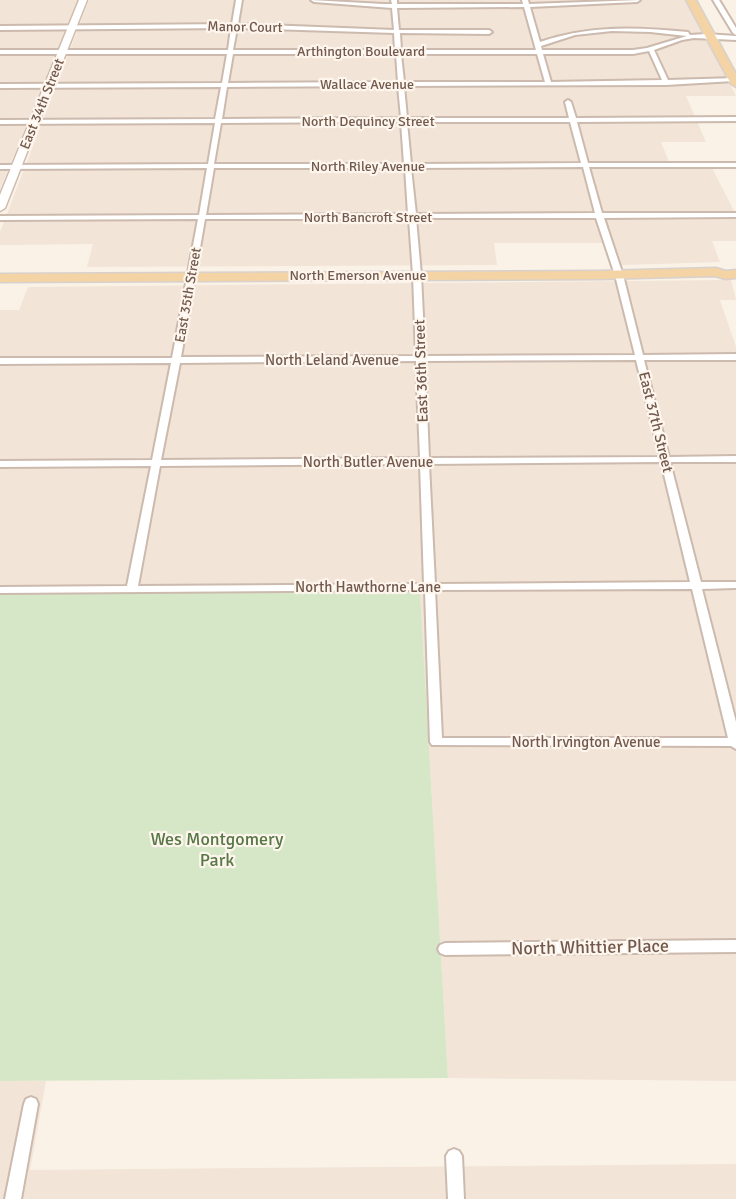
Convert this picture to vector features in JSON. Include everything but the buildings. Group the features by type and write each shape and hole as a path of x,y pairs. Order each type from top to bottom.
{"main road":[{"name":"East 34th Street","path":"0,208 83,0"},
{"path":"691,0 736,66"},
{"path":"696,0 716,35 735,81"},
{"name":"North Emerson Avenue","path":"716,272 719,268 736,267"},
{"name":"North Emerson Avenue","path":"0,278 619,275 716,272 725,275 736,274"}],"street":[{"name":"East 35th Street","path":"132,589 192,276 239,0"},
{"path":"314,0 350,5 637,0"},
{"path":"716,0 736,34"},
{"name":"East 36th Street","path":"394,3 417,275 435,742"},
{"path":"526,3 549,84"},
{"name":"Manor Court","path":"0,28 235,26 397,32 489,32"},
{"path":"539,48 569,34 608,28 638,28 697,36"},
{"name":"Arthington Boulevard","path":"0,52 399,51 539,48 651,50 681,39 736,34"},
{"path":"651,50 666,83"},
{"name":"Wallace Avenue","path":"0,86 735,81"},
{"name":"East 37th Street","path":"568,102 599,215 619,275 736,743"},
{"name":"North Dequincy Street","path":"0,122 736,119"},
{"name":"North Riley Avenue","path":"0,167 736,165"},
{"name":"North Bancroft Street","path":"0,218 736,215"},
{"name":"North Leland Avenue","path":"0,362 736,357"},
{"name":"North Butler Avenue","path":"0,464 736,459"},
{"name":"North Hawthorne Lane","path":"0,590 736,585"},
{"name":"North Irvington Avenue","path":"435,742 736,743"},
{"name":"North Whittier Place","path":"444,949 736,946"},
{"path":"13,1199 31,1104"},
{"path":"454,1156 456,1199"}],"shaded area":[{"path":"0,0 78,0 0,189"},
{"path":"89,0 687,0 736,96 686,96 706,142 661,142 671,167 711,166 736,215 736,241 712,241 720,262 622,265 614,243 494,243 497,265 87,267 93,244 0,245 0,232"},
{"path":"731,280 736,300 720,300 736,347 736,1081 448,1078 420,592 0,594 0,310 19,310 28,287"},
{"path":"0,1081 46,1081 30,1170 736,1164 736,1199 0,1199"}],"green space":[{"name":"Wes Montgomery Park","path":"420,592 448,1078 0,1081 0,594"}]}
